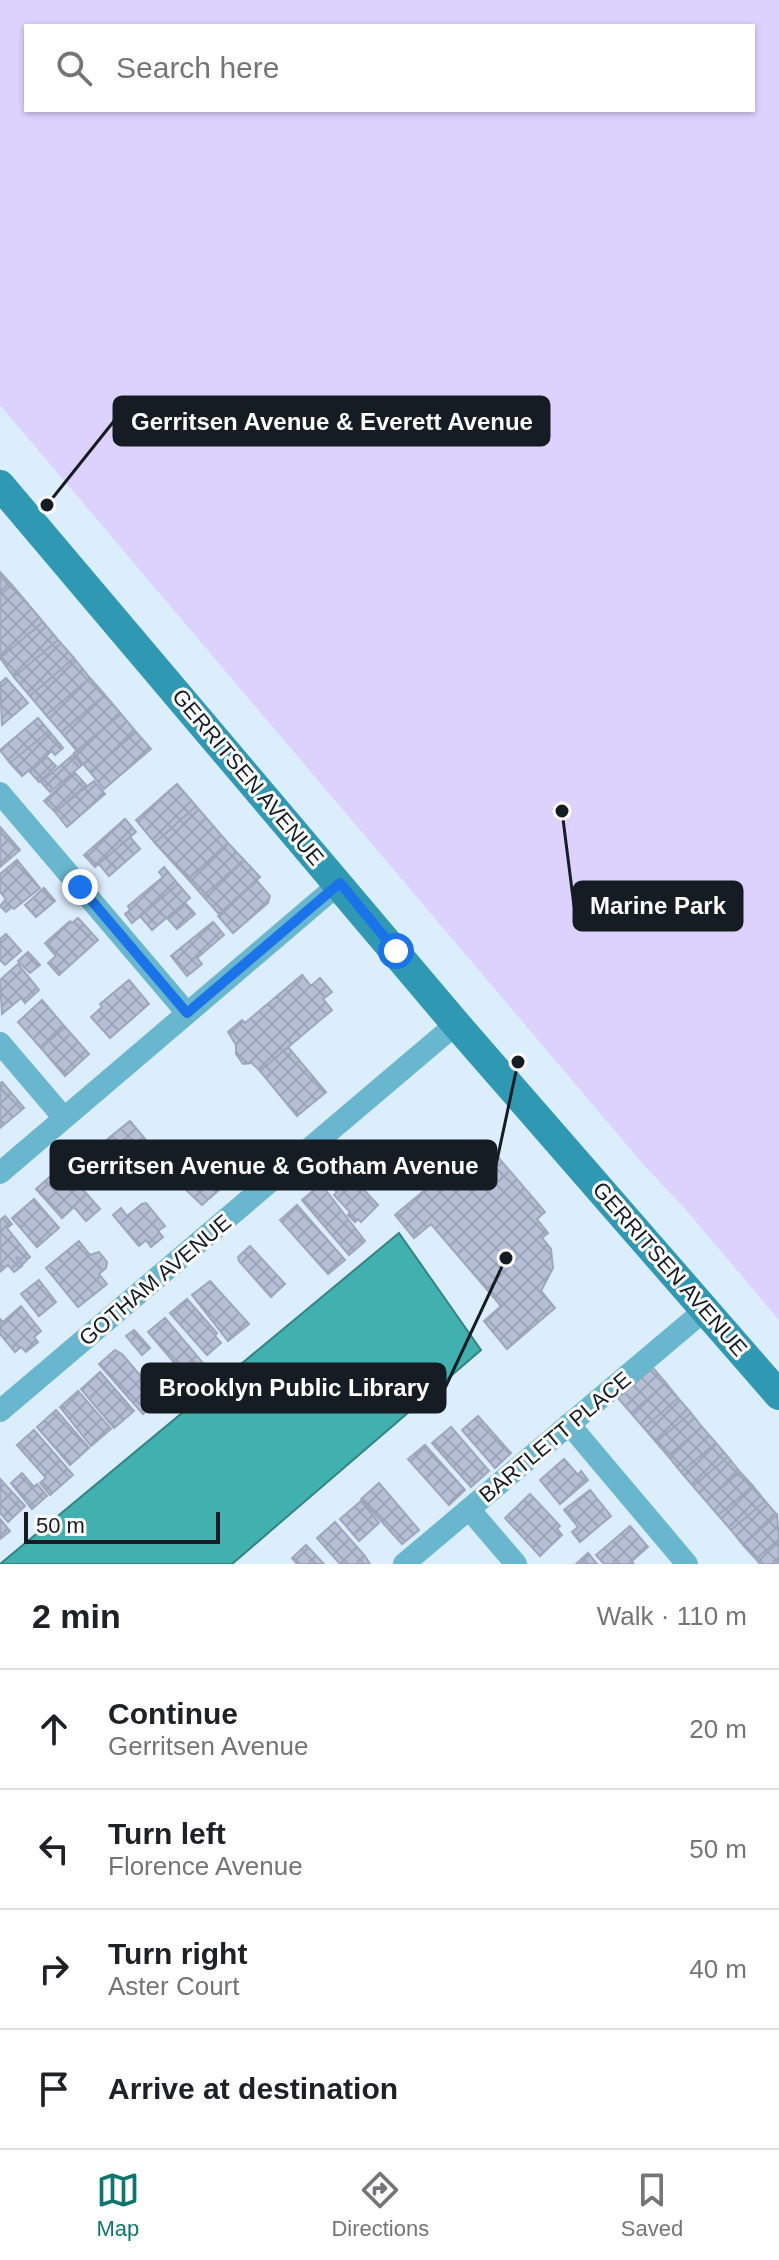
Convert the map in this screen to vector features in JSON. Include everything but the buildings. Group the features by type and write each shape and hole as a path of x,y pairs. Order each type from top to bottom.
{"main road":[{"name":"GERRITSEN AVENUE","path":"0,485 340,883 456,1024 779,1395"}],"street":[{"path":"0,793 187,1013"},
{"path":"0,1173 340,883"},
{"name":"GOTHAM AVENUE","path":"0,1411 456,1024"},
{"path":"0,1043 64,1118"},
{"name":"BARTLETT PLACE","path":"404,1564 706,1309"},
{"path":"569,1424 687,1564"},
{"path":"469,1509 516,1564"}],"shaded area":[{"path":"0,0 779,0 779,1320 643,1164 0,405"},
{"path":"399,1233 481,1350 232,1564 0,1564"}],"place":[{"name":"Gerritsen Avenue & Everett Avenue","path":"47,505"},
{"name":"Marine Park","path":"562,811"},
{"name":"Gerritsen Avenue & Gotham Avenue","path":"518,1062"},
{"name":"Brooklyn Public Library","path":"506,1258"}],"route":[{"path":"80,887 187,1013 340,883 396,951"}]}
